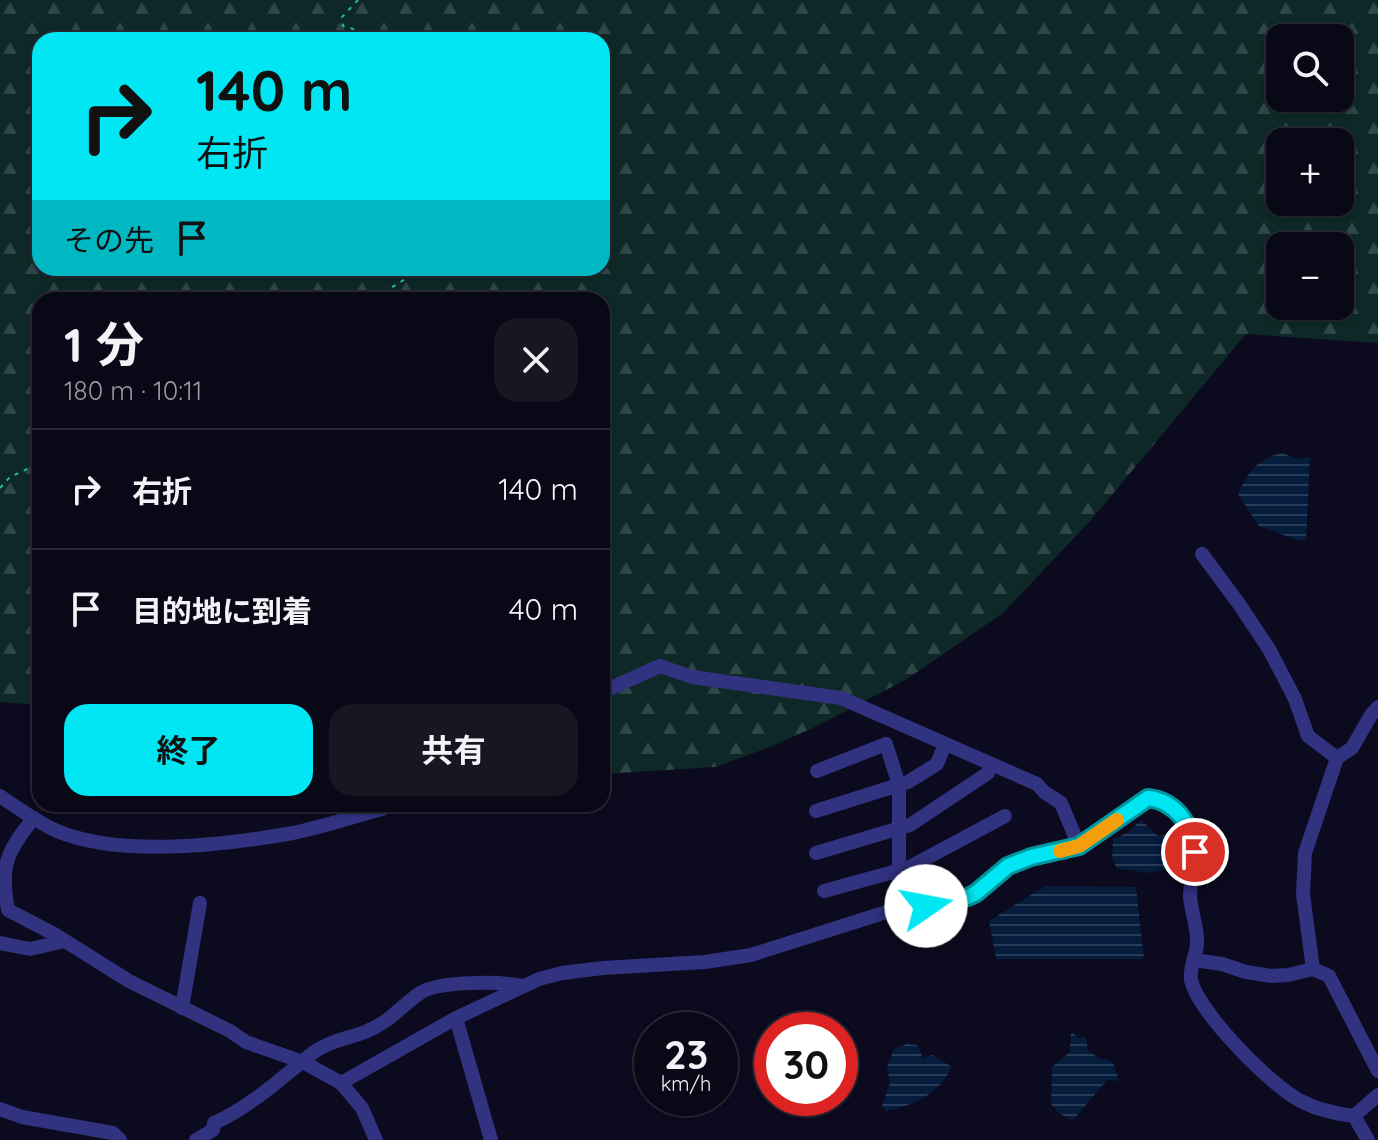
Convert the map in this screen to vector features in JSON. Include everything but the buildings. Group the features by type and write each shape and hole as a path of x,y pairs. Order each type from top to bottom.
{"street":[{"path":"1202,554 1269,649 1295,699 1308,736 1337,758"},
{"path":"610,688 660,666 692,677 841,698 1037,784 1061,803 1079,846"},
{"path":"1313,969 1303,894 1305,853 1337,758 1352,748 1378,707"},
{"path":"817,771 886,744 899,785 899,908"},
{"path":"816,811 908,782 937,764 945,744"},
{"path":"816,853 910,825 988,773"},
{"path":"0,796 58,831 100,843 145,847 196,846 295,832 371,812"},
{"path":"341,1083 456,1018 539,979 603,968 705,962 751,955 899,908 968,897 1008,866 1031,857 1079,846 1148,798 1171,805 1192,834 1195,852 1190,894 1197,938 1191,973 1198,997 1215,1024 1274,1082 1301,1101 1354,1116 1378,1095"},
{"path":"824,891 908,868 1005,816"},
{"path":"34,818 14,843 1,870 1,890 8,910 129,981 246,1042 303,1062 341,1083 362,1108 376,1140"},
{"path":"182,1008 200,903"},
{"path":"0,943 30,949 65,941"},
{"path":"1194,960 1271,976 1313,969 1329,976 1378,1071"},
{"path":"196,1140 213,1130 214,1123 268,1090 310,1054 388,1020 421,991 434,986 499,983 522,986"},
{"path":"456,1018 491,1140"},
{"path":"0,1109 22,1117 113,1133 120,1140"},
{"path":"1354,1116 1368,1140"}],"path":[{"path":"358,0 342,17 343,26 364,32"},
{"path":"384,292 410,276"},
{"path":"0,488 10,477 32,467"}],"green space":[{"path":"0,0 1378,0 1378,343 1246,334 1091,520 1003,613 907,679 815,727 715,767 610,774 610,292 32,292 32,704 0,702"}],"water":[{"path":"1281,453 1299,459 1310,457 1306,541 1259,526 1238,494 1254,468 1265,459"},
{"path":"1141,820 1158,836 1170,834 1189,847 1187,867 1145,873 1117,868 1112,859 1113,839 1127,833"},
{"path":"1045,886 1136,887 1144,959 996,959 989,921"},
{"path":"1071,1031 1078,1038 1086,1036 1088,1051 1113,1062 1119,1081 1107,1080 1073,1120 1060,1114 1051,1104 1052,1067 1070,1052"},
{"path":"907,1044 917,1045 923,1058 933,1055 952,1067 940,1084 925,1097 886,1111 882,1106 890,1083 887,1067 894,1049"}],"slow traffic":[{"path":"1060,851 1079,846 1117,820"}],"route":[{"path":"926,906 968,897 1008,866 1031,857 1079,846 1148,798 1171,805 1192,834 1195,852"}]}
